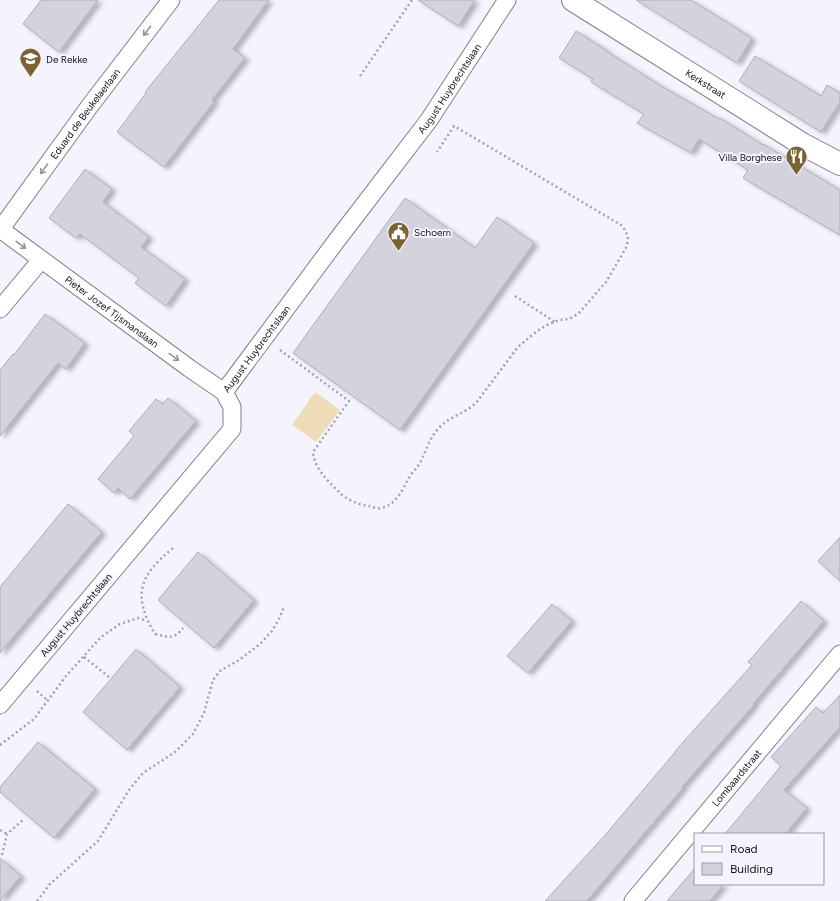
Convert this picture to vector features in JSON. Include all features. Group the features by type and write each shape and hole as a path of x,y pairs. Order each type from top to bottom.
{"main road":[{"name":"Kerkstraat","path":"573,0 802,144 840,164"}],"street":[{"name":"Eduard de Beukelaerlaan","path":"0,229 89,107 171,0"},
{"name":"August Huybrechtslaan","path":"0,705 232,429 232,407 224,392 263,338 430,120 508,0"},
{"name":"Pieter Jozef Tijsmanslaan","path":"0,229 182,363 224,392"},
{"path":"0,309 41,260"},
{"name":"Lombaardstraat","path":"633,901 840,654"}],"path":[{"path":"360,76 412,0"},
{"path":"263,338 349,401 313,452 313,459 322,473 340,494 362,505 380,509 393,502 402,492 411,475 421,462 429,440 439,428 453,417 469,410 476,403 518,347 537,331 555,322 569,319 578,314 606,282 625,251 628,237 626,230 621,225 454,126 437,152"},
{"path":"515,296 555,322"},
{"path":"173,548 160,559 148,574 141,590 141,603 147,621 155,634 169,638 178,634 183,628"},
{"path":"37,901 50,884 98,841 129,790 143,773 175,752 193,734 204,713 214,680 220,671 239,660 260,644 272,631 284,607"},
{"path":"0,745 34,719 66,676 101,637 120,624 138,618 147,621"},
{"path":"84,657 109,677"},
{"path":"2,855 7,834 23,820"},
{"path":"0,830 7,834"}],"shaded area":[{"path":"315,392 340,410 316,442 292,425"}],"building":[{"path":"41,0 98,0 59,52 23,24"},
{"path":"219,0 269,0 233,49 245,58 212,100 214,102 164,167 117,132 146,93 145,92"},
{"path":"418,0 475,0 458,26"},
{"path":"636,0 691,0 752,38 737,63"},
{"path":"576,31 661,86 719,119 720,118 840,190 840,235 743,178 748,170 699,139 691,153 637,123 644,114 591,82 593,79 559,58"},
{"path":"755,56 821,96 827,85 840,93 840,102 821,132 739,81"},
{"path":"85,169 112,189 103,202 149,237 141,247 185,279 166,306 135,283 139,278 80,234 76,238 49,218"},
{"name":"Schoem","path":"405,198 475,248 497,217 534,243 400,430 293,353"},
{"path":"45,314 85,343 66,369 58,363 0,436 0,370 13,354 14,355"},
{"path":"168,398 196,421 130,499 118,488 114,493 98,479 134,436 129,431 156,399 163,404"},
{"path":"68,504 102,532 0,653 0,587"},
{"path":"840,537 840,581 818,561"},
{"path":"198,552 254,600 214,648 158,600"},
{"path":"801,601 824,621 587,901 545,901 606,834 676,750 752,665 748,662"},
{"path":"552,604 572,621 528,673 507,656"},
{"path":"136,649 180,687 127,750 83,712"},
{"path":"840,695 840,727 784,790 807,808 787,833 726,833 781,766 771,757 816,707 823,713"},
{"path":"38,742 95,789 54,838 0,792 0,787"},
{"path":"0,858 21,876 0,901"},
{"path":"694,869 694,885 723,885 710,901 667,901"}],"place":[{"name":"De Rekke","path":"30,78"},
{"name":"Villa Borghese","path":"797,176"},
{"name":"Schoem","path":"398,252"}]}
